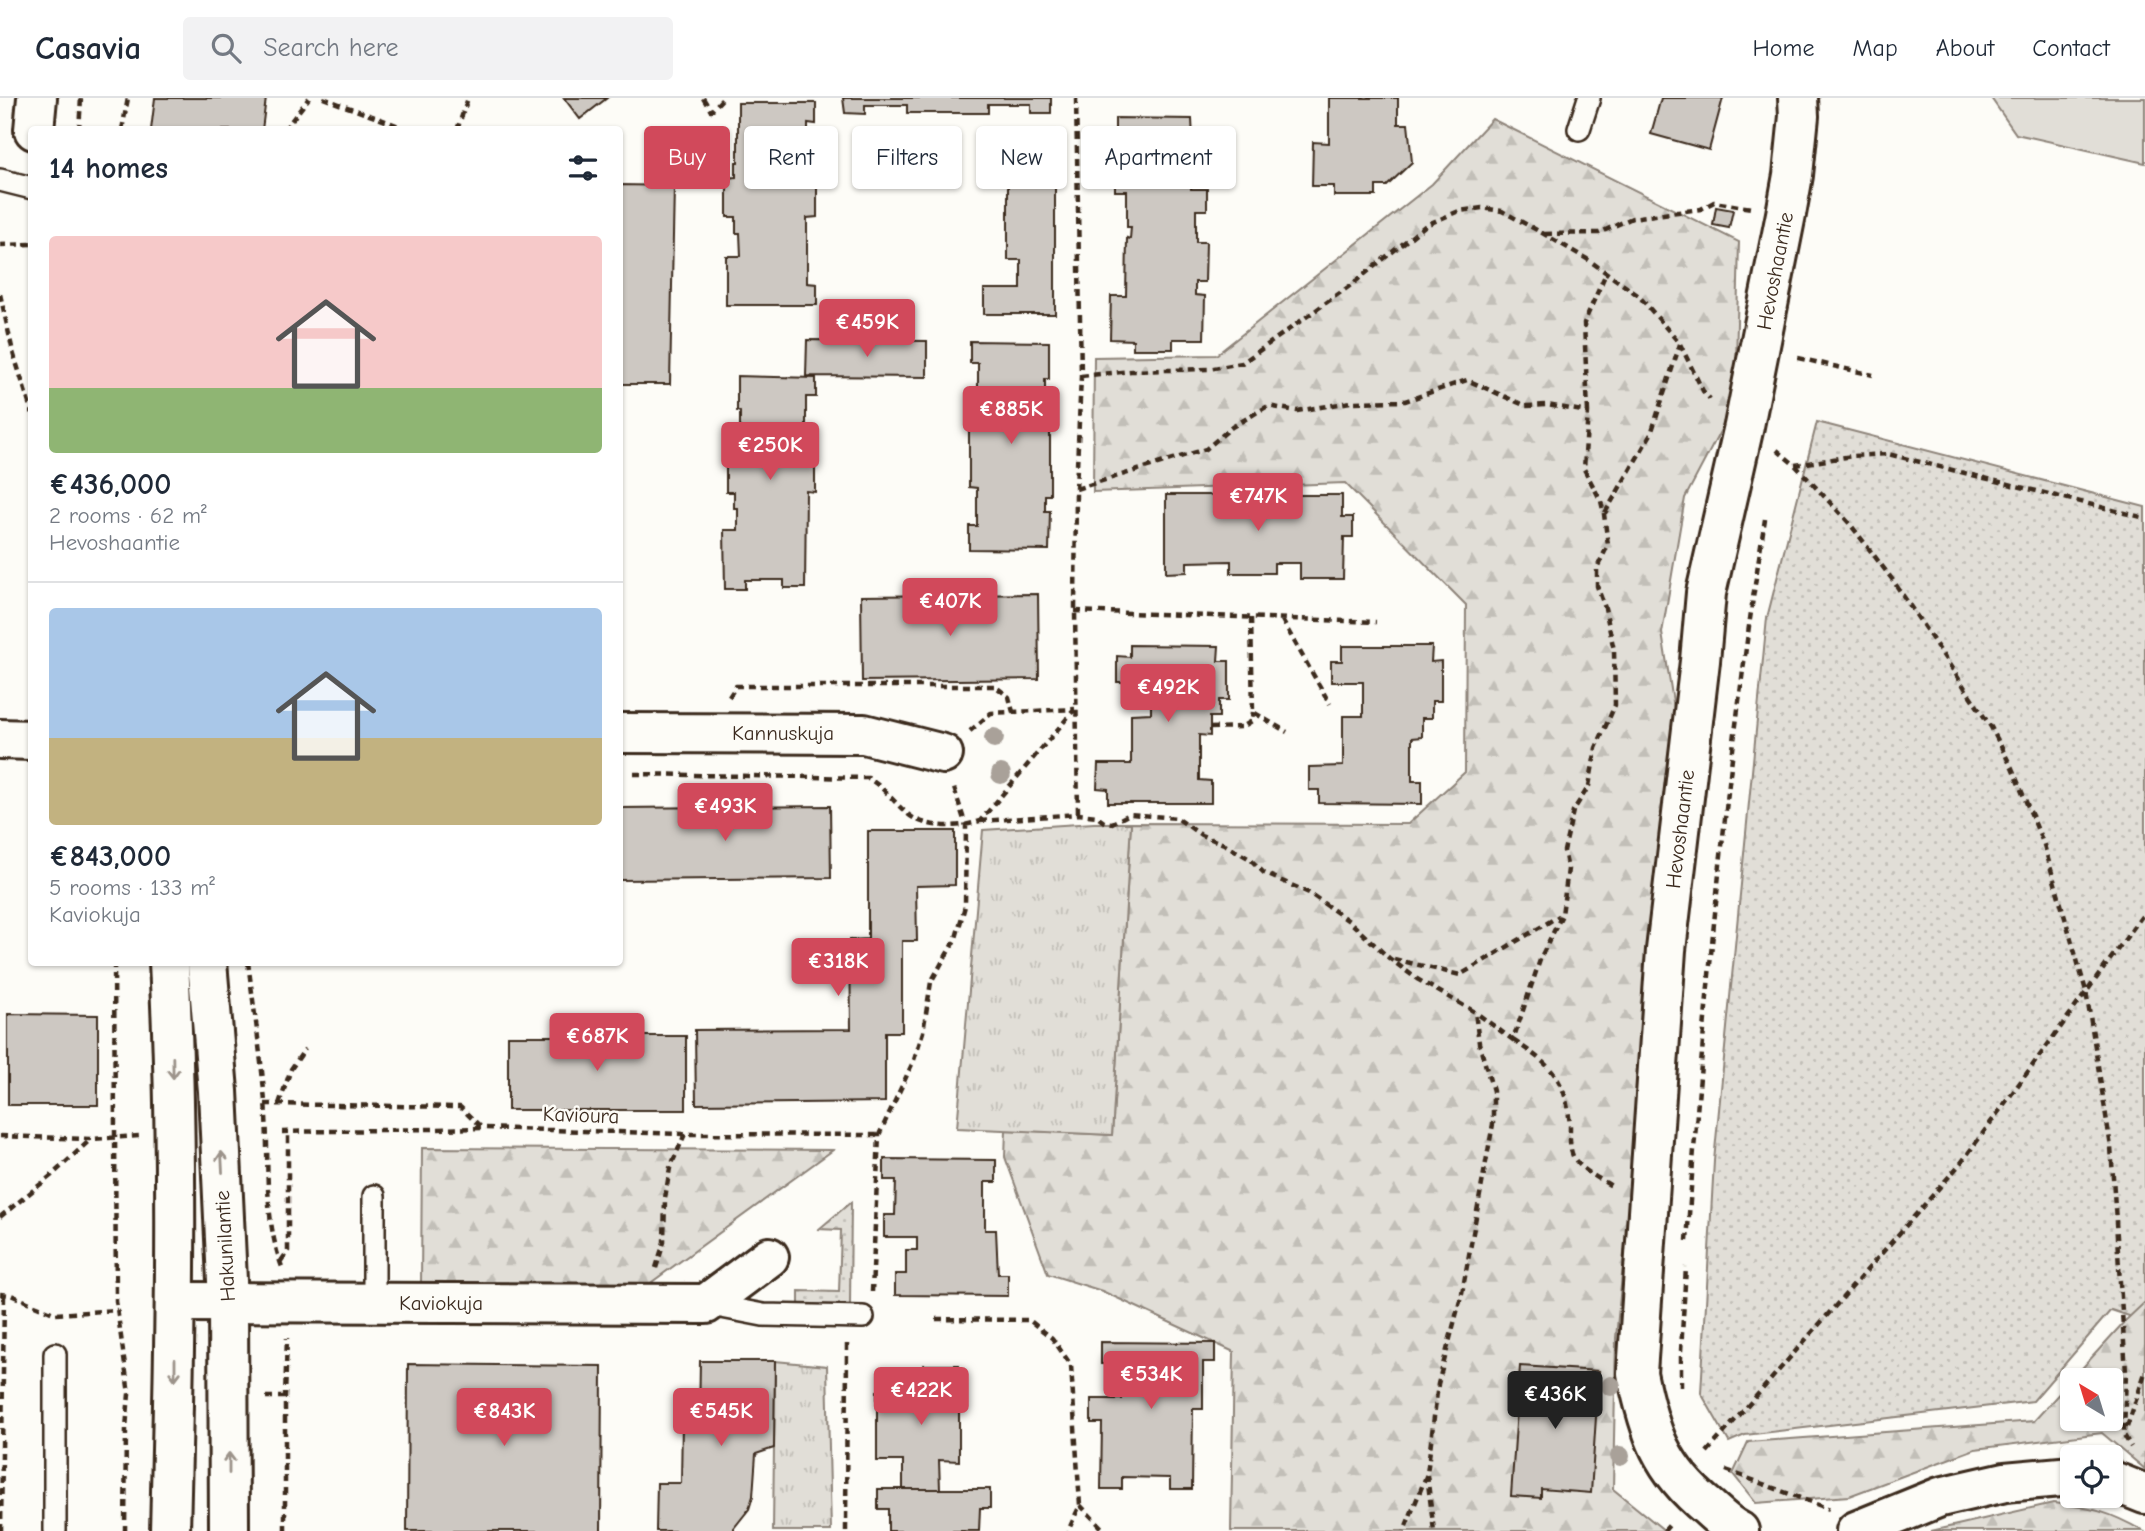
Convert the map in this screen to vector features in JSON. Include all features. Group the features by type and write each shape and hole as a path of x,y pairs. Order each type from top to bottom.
{"street":[{"path":"34,126 37,98"},
{"name":"Hevoshaantie","path":"1739,1531 1695,1497 1656,1446 1637,1373 1666,950 1706,593 1744,426 1786,214 1793,175 1798,98"},
{"name":"Kannuskuja","path":"623,733 864,734 943,754"},
{"path":"0,739 28,740"},
{"path":"169,966 175,1302 170,1531"},
{"name":"Hakunilantie","path":"207,966 218,1091 228,1302 229,1531"},
{"path":"706,1304 769,1257"},
{"name":"Kaviokuja","path":"175,1302 706,1304"},
{"path":"2123,1467 2145,1494"},
{"path":"1857,1531 1940,1497 2004,1482 2060,1477"}],"lane":[{"path":"1579,129 1589,98"},
{"path":"0,180 28,187"},
{"path":"374,1196 374,1302"},
{"name":"Kaviokuja","path":"706,1304 763,1315 863,1317"},
{"path":"55,1354 55,1531"}],"path":[{"path":"79,126 81,98"},
{"path":"123,126 128,98"},
{"path":"287,126 309,98"},
{"path":"323,98 399,126"},
{"path":"458,126 468,98"},
{"path":"703,98 711,110 723,98"},
{"path":"1076,98 1081,376 1076,489 1075,611 1078,814"},
{"path":"1544,234 1599,233 1632,218 1701,209 1714,202 1786,214"},
{"path":"1081,376 1130,371 1208,369 1242,363 1351,285 1426,225 1459,211 1482,208 1502,211 1544,234 1639,296 1680,344 1703,391 1712,401"},
{"path":"0,245 28,244"},
{"path":"1513,1040 1541,957 1562,915 1568,869 1564,851 1573,811 1589,786 1596,748 1615,705 1614,649 1597,586 1597,568 1608,545 1604,514 1601,501 1584,469 1588,412 1584,323 1606,273"},
{"path":"0,294 13,352 28,400"},
{"path":"1604,514 1651,434 1680,344"},
{"path":"1795,371 1800,344"},
{"path":"1798,358 1873,375"},
{"path":"1076,489 1206,449 1232,427 1268,406 1297,411 1351,402 1405,401 1467,380 1526,406 1546,405 1588,412"},
{"path":"1774,463 1778,442"},
{"path":"1776,449 1795,465 1850,524 1892,579 1991,727 2012,768 2044,845 2085,991 2111,1147 2126,1372 2123,1467"},
{"path":"1795,465 1852,456 1888,454 2145,518"},
{"path":"1687,1247 1704,1007 1735,716 1765,516"},
{"path":"1075,611 1376,622"},
{"path":"1210,728 1242,727 1252,721 1251,618"},
{"path":"1282,619 1330,704"},
{"path":"726,702 737,686 995,686 1009,697 1013,712"},
{"path":"966,826 943,754 991,713 1075,709"},
{"path":"980,821 1075,709"},
{"path":"1253,712 1287,732"},
{"path":"633,774 868,778 882,787 910,816 925,823 966,826 980,821 1078,814 1096,816 1104,822 1112,823 1130,814 1177,818 1201,835 1250,859 1264,873 1309,893 1349,921 1418,979 1475,1012 1538,1057 1562,1084 1568,1102 1572,1153 1576,1161 1613,1187"},
{"name":"Kavioura","path":"280,1261 288,1251 285,1132 482,1128 685,1134 879,1135 914,1060 923,1032 931,982 960,924 965,906 966,826"},
{"path":"1707,1452 1961,1163 2145,912"},
{"path":"1390,958 1460,975 1562,915"},
{"path":"114,966 117,1310 129,1394 125,1531"},
{"path":"248,966 265,1104 266,1170 272,1234 285,1275 285,1531"},
{"path":"1434,1531 1427,1474 1438,1384 1462,1293 1493,1124 1493,1091 1479,1043 1475,1012"},
{"path":"279,1104 291,1069 305,1049"},
{"path":"265,1104 460,1107 482,1128"},
{"path":"635,1304 655,1269 664,1242 664,1198 670,1168 685,1134"},
{"path":"0,1136 90,1139 142,1135"},
{"path":"0,1217 52,1175 90,1139"},
{"path":"1685,1399 1681,1387 1681,1351 1686,1260"},
{"path":"1,1531 2,1294 11,1295 56,1314 117,1310"},
{"path":"936,1319 1028,1321 1052,1338 1071,1365 1080,1505 1068,1531"},
{"path":"2124,1435 2145,1373"},
{"path":"1702,1443 1714,1461"},
{"path":"1721,1469 1847,1515 1857,1531"},
{"path":"1404,1531 1427,1474"},
{"path":"1080,1505 1105,1531"}],"green space":[{"path":"1991,98 2145,98 2145,163 2016,134"},
{"path":"1492,119 1739,242 1735,403 1685,498 1662,633 1675,714 1616,1338 1613,1489 1665,1531 1231,1531 1234,1352 1102,1291 1048,1274 1005,1157 1006,1130 1112,1135 1131,823 1408,824 1465,772 1466,605 1345,483 1093,492 1094,357 1216,355 1432,184"},
{"path":"1817,422 2145,507 2145,1318 2144,1321 2111,1310 2033,1401 1745,1435 1729,1442 1701,1393 1714,1161 1767,618"},
{"path":"1131,823 1112,1135 957,1128 983,830"},
{"path":"422,1148 833,1150 645,1287 421,1285"},
{"path":"851,1202 850,1306 799,1306 799,1291 839,1292 841,1230 819,1229"},
{"path":"2145,1302 2145,1469 2123,1451 2123,1445 2116,1445 2102,1433 1975,1449 1849,1496 1756,1503 1733,1474 1748,1442 2034,1421 2060,1392 2060,1432 2123,1432 2123,1368 2082,1368"},
{"path":"775,1361 827,1366 831,1531 773,1531"},
{"path":"2053,1503 2060,1504 2060,1508 2100,1511 2143,1531 1931,1531"}],"building":[{"path":"155,98 266,98 262,126 152,126"},
{"path":"564,98 607,98 580,119"},
{"path":"843,98 1051,98 1051,113 1031,113 1031,104 988,104 988,113 907,113 907,105 865,105 865,114 845,113"},
{"path":"1329,98 1398,98 1398,124 1408,124 1412,162 1387,186 1376,186 1376,196 1334,196 1334,186 1312,186 1313,142 1329,143"},
{"path":"1661,98 1723,98 1709,150 1651,134"},
{"path":"738,103 816,103 816,124 744,126 744,189 817,189 817,217 807,218 807,283 817,284 817,305 726,305 726,256 741,256 736,217 727,217 727,189 730,189 730,178 736,177"},
{"path":"1115,118 1192,119 1192,126 1115,126"},
{"path":"623,185 644,185 644,189 674,189 670,384 623,384"},
{"path":"1008,189 1055,189 1055,314 984,314 984,289 1021,289 1021,260 1008,260"},
{"path":"1207,189 1207,210 1196,210 1196,242 1206,242 1205,282 1195,282 1195,295 1205,296 1204,339 1173,339 1173,349 1133,349 1133,340 1110,339 1111,296 1126,296 1127,238 1130,239 1131,227 1127,227 1127,191 1115,191"},
{"path":"1716,207 1733,210 1729,228 1713,225"},
{"path":"807,340 927,341 927,377 806,376"},
{"path":"970,341 1049,342 1049,379 1045,379 1045,396 1050,396 1050,495 1045,495 1045,511 1050,511 1049,550 969,549 969,526 977,526 977,488 969,487 969,403 978,403 978,363 970,363"},
{"path":"737,376 816,378 816,397 806,397 806,453 815,453 815,492 806,491 805,588 784,588 784,580 745,580 745,589 725,589 724,530 738,530 738,508 734,508 734,492 726,492 726,452 734,452 734,437 740,436"},
{"path":"1166,495 1342,495 1342,517 1353,517 1353,537 1344,537 1343,579 1300,579 1300,563 1274,563 1274,573 1231,573 1231,561 1187,562 1187,572 1166,573"},
{"path":"1038,594 1039,679 862,681 861,596"},
{"path":"1130,645 1219,646 1218,661 1229,661 1229,700 1219,700 1219,717 1210,717 1210,736 1199,735 1199,780 1211,781 1211,803 1108,803 1108,789 1097,788 1098,764 1131,764 1131,714 1151,713 1151,682 1117,682 1117,656 1130,657"},
{"path":"1342,646 1432,646 1431,662 1441,661 1441,701 1432,701 1432,718 1422,718 1422,737 1412,738 1412,781 1422,781 1422,804 1319,803 1319,790 1309,790 1309,767 1343,766 1343,716 1363,716 1363,682 1331,682 1331,661 1342,661"},
{"path":"830,806 831,878 623,880 623,808"},
{"path":"868,831 955,831 955,885 916,886 917,941 902,941 902,1032 885,1032 885,1102 696,1104 695,1030 851,1029 850,940 868,939"},
{"path":"8,1014 98,1015 98,1105 8,1105"},
{"path":"508,1036 686,1036 686,1110 508,1110"},
{"path":"884,1159 996,1160 996,1182 985,1182 985,1230 996,1230 998,1274 1008,1274 1008,1296 895,1295 895,1274 906,1274 906,1250 917,1250 917,1237 884,1237 884,1215 895,1215 896,1180 884,1180"},
{"path":"1101,1342 1215,1343 1215,1362 1203,1362 1203,1409 1193,1409 1192,1489 1170,1489 1170,1478 1122,1477 1122,1489 1101,1489 1102,1423 1091,1423 1091,1399 1122,1399 1122,1390 1111,1390 1111,1364 1101,1364"},
{"path":"700,1361 775,1361 774,1448 756,1454 753,1496 749,1509 734,1531 656,1531 657,1483 681,1483 682,1421 699,1421"},
{"path":"408,1364 602,1366 601,1531 407,1531"},
{"path":"924,1365 959,1365 959,1461 939,1460 940,1489 903,1489 903,1461 877,1461 877,1391 924,1391"},
{"path":"1520,1366 1599,1371 1591,1493 1541,1489 1541,1498 1511,1496"},
{"path":"878,1489 990,1489 990,1508 980,1508 979,1531 888,1531 888,1509 878,1509"}]}
